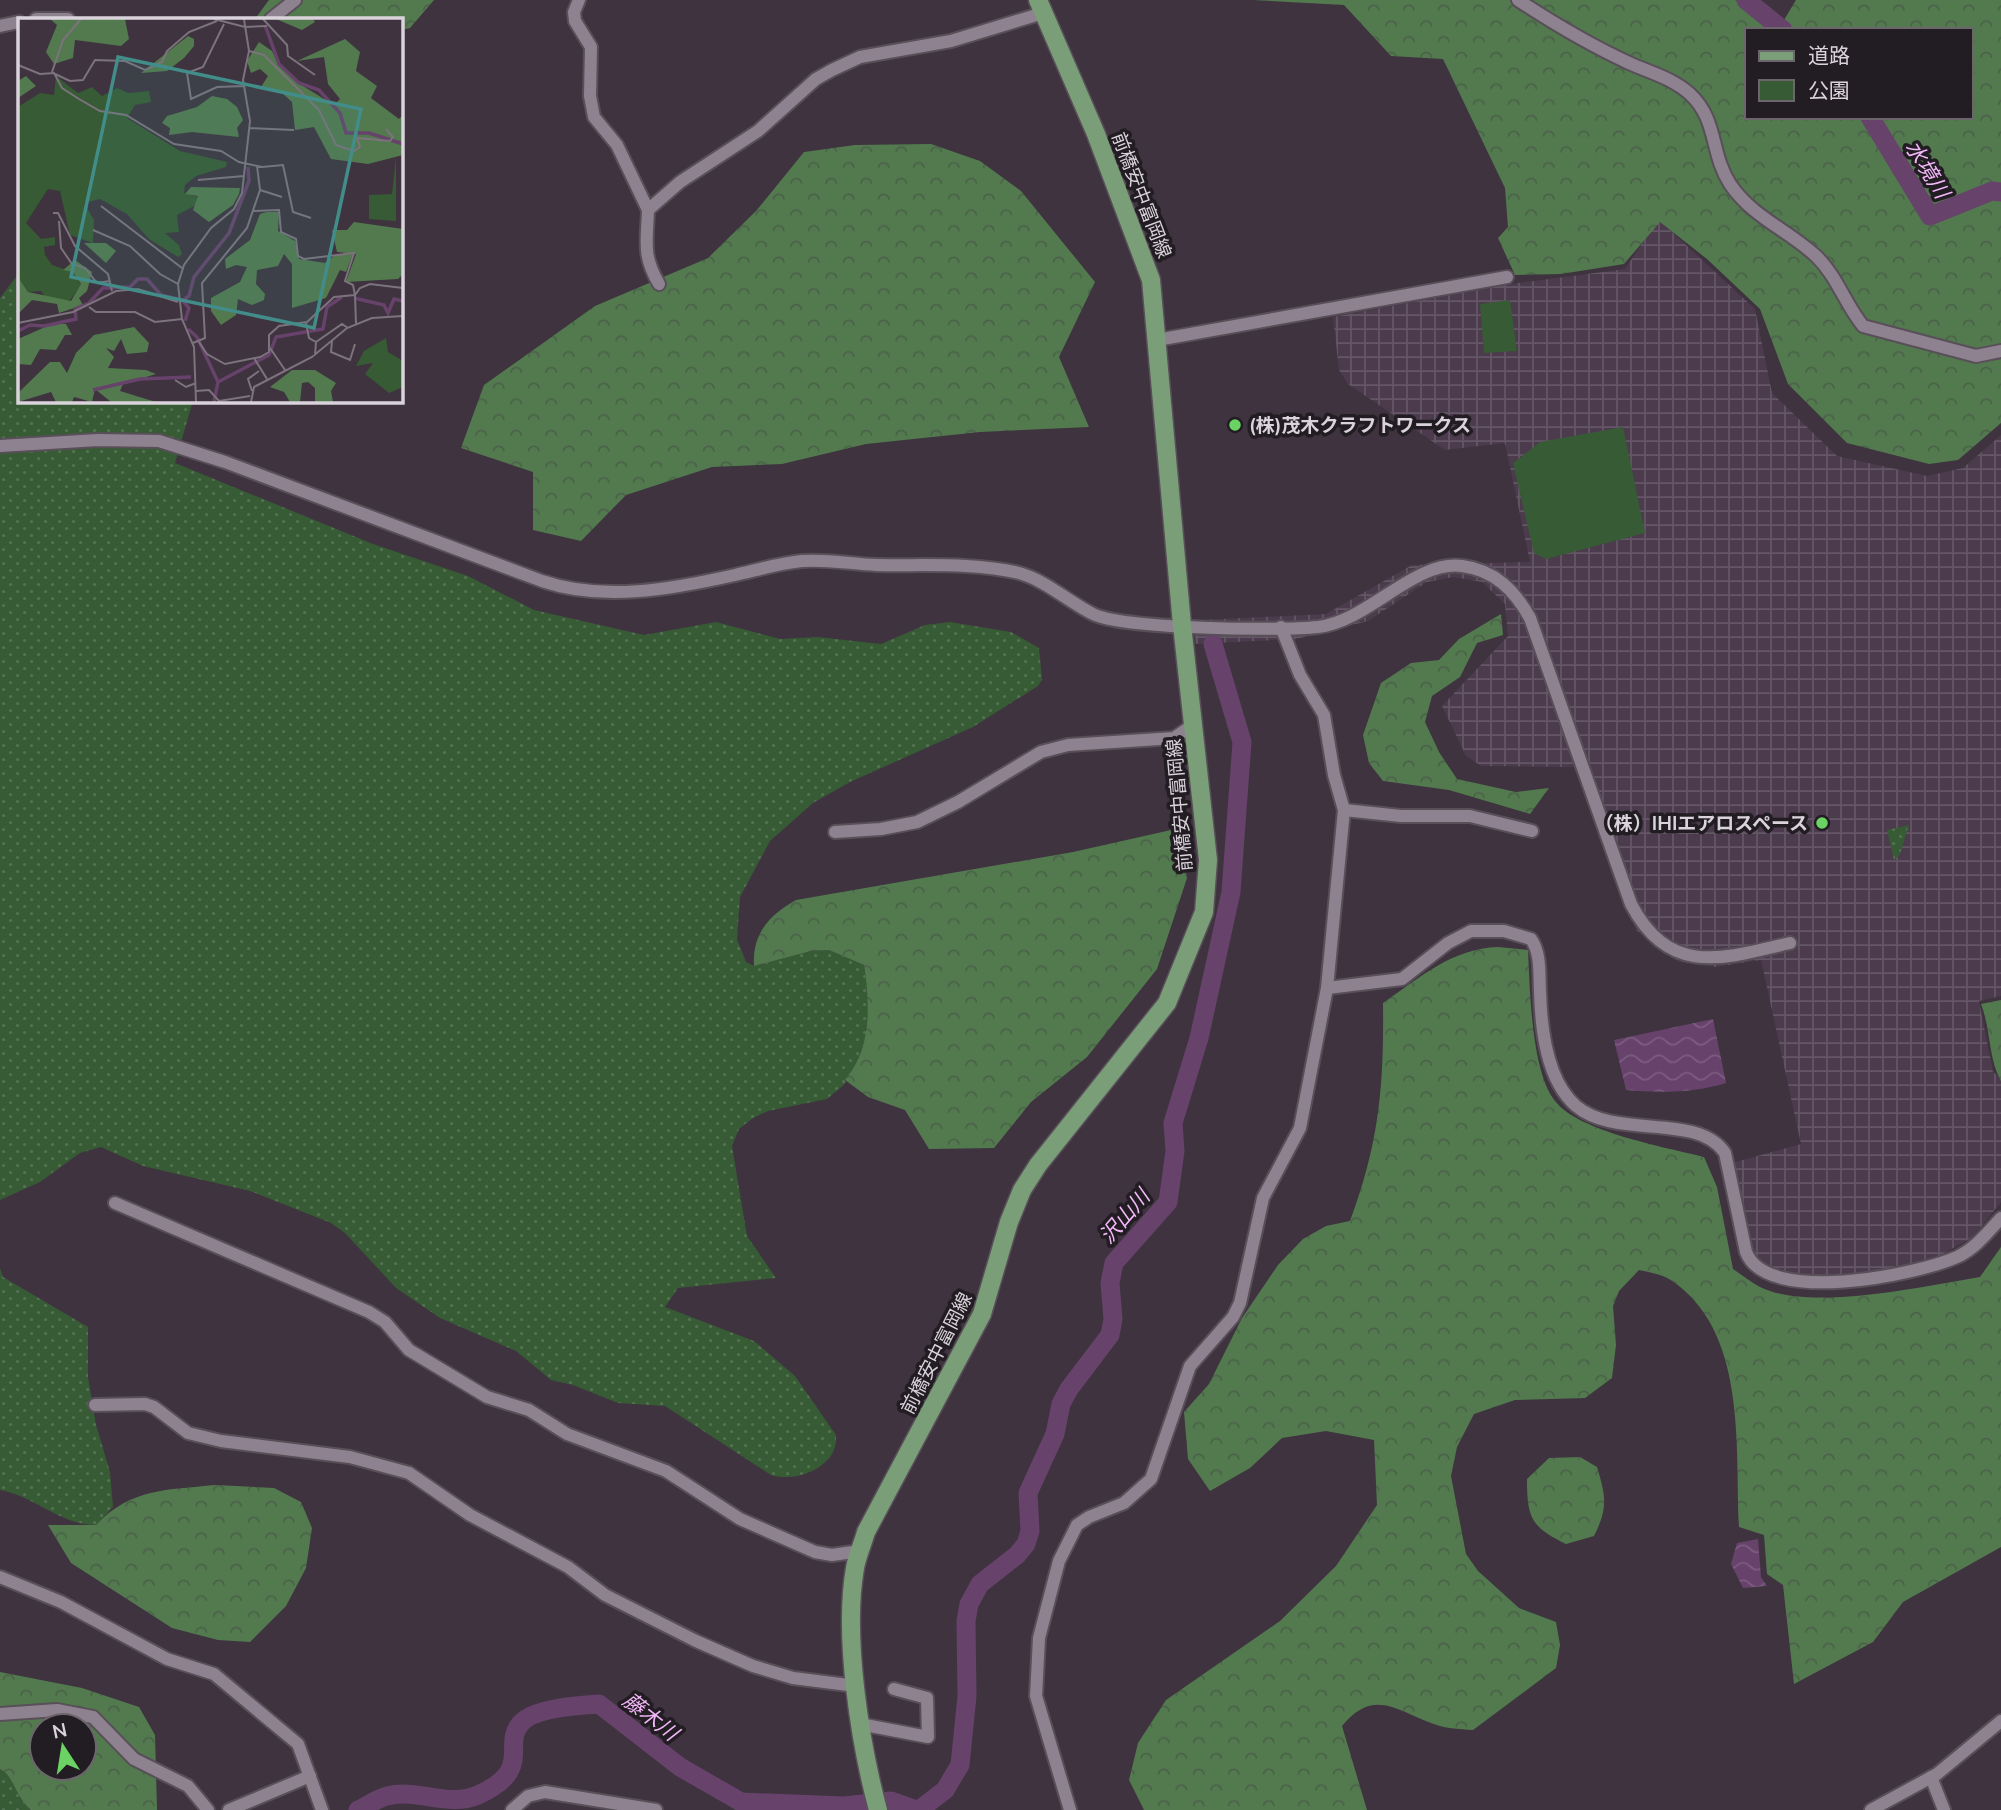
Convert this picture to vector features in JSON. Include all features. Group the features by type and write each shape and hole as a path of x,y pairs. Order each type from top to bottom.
{"main road":[{"name":"前橋安中富岡線","path":"878,1810 860,1724 852,1607 855,1567 866,1531 982,1314 1022,1190 1038,1165 1167,1003 1204,912 1208,860 1182,625 1154,299 1146,261 1041,7"}],"street":[{"path":"272,18 295,0"},
{"path":"579,0 574,12 575,21 592,47 590,96 594,117 617,145 648,210 644,248 649,268 659,284"},
{"path":"1518,0 1628,63 1673,80 1690,94 1706,110 1713,144 1731,185 1765,221 1797,240 1817,257 1841,287 1863,326 1976,356 2001,351"},
{"path":"648,210 680,182 758,131 816,79 832,70 860,57 951,41 1041,7"},
{"path":"0,26 18,22"},
{"path":"1157,340 1507,277"},
{"path":"0,446 98,440 159,441 225,462 542,581 585,592 694,584 803,561 968,568 1017,573 1040,581 1092,614 1132,624 1320,627 1356,615 1414,579 1444,566 1462,566 1484,571 1505,583 1530,618 1631,904 1642,924 1669,949 1703,958 1724,957 1790,943"},
{"path":"1070,1810 1036,1696 1039,1638 1059,1561 1077,1525 1089,1517 1124,1503 1152,1479 1190,1366 1233,1317 1240,1303 1263,1198 1300,1128 1327,988 1344,810 1334,775 1324,715 1300,675 1281,627"},
{"path":"835,832 881,829 917,822 958,802 1041,752 1068,745 1174,738 1193,725"},
{"path":"1344,810 1401,816 1470,816 1532,831"},
{"path":"1327,988 1402,979 1448,943 1471,932 1504,932 1531,939 1539,964 1542,1022 1551,1068 1562,1088 1575,1105 1590,1115 1623,1125 1704,1134 1718,1144 1725,1153 1746,1252 1751,1264 1762,1272 1805,1283 1834,1283 1931,1265 1968,1252 2001,1218"},
{"path":"115,1203 369,1312 385,1322 409,1350 487,1397 529,1410 567,1434 666,1471 740,1518 815,1552 832,1555 860,1551"},
{"path":"95,1405 145,1404 154,1407 188,1433 221,1441 350,1457 409,1473 470,1516 568,1567 605,1595 696,1642 752,1666 793,1678 856,1686"},
{"path":"0,1577 61,1602 167,1659 214,1674 236,1695 285,1730 298,1744 322,1810"},
{"path":"860,1724 928,1737 927,1698 894,1689"},
{"path":"0,1714 57,1710 93,1717 134,1759 188,1786 208,1810"},
{"path":"1871,1810 1931,1777 2001,1721"},
{"path":"229,1810 310,1776"},
{"path":"1931,1777 1944,1810"},
{"path":"512,1810 528,1796 544,1792 656,1810"}],"shaded area":[{"path":"1658,219 1755,309 1772,393 1837,456 1927,476 1963,468 2001,435 2001,996 1979,1001 1993,1072 2001,1078 2001,1202 1973,1237 1932,1260 1841,1280 1763,1269 1752,1256 1732,1163 1801,1144 1761,960 1715,967 1679,962 1636,930 1574,767 1481,766 1466,756 1442,706 1508,636 1505,604 1482,582 1454,577 1427,582 1368,621 1296,639 1193,644 1199,620 1326,614 1412,565 1530,562 1505,443 1445,450 1348,384 1339,370 1333,317 1510,284 1625,269"}],"green space":[{"path":"269,0 434,0 410,28 402,30 402,18 256,18"},
{"path":"1253,0 1735,0 1784,20 1796,0 2001,0 2001,423 1958,460 1929,464 1847,443 1788,384 1760,309 1707,259 1660,222 1624,264 1561,274 1515,275 1498,238 1508,227 1505,188 1443,59 1391,56 1344,5"},
{"path":"931,144 980,161 1021,191 1095,282 1059,357 1089,427 980,432 866,444 782,464 712,467 626,495 581,541 533,530 533,472 461,448 484,385 595,306 708,258 756,211 804,152 855,145"},
{"path":"18,274 18,402 193,402 175,463 373,544 468,576 534,610 644,635 716,622 780,639 818,637 881,644 925,625 950,622 1011,632 1039,648 1042,680 1038,686 973,727 850,782 813,803 770,841 740,897 737,939 746,962 754,966 811,951 829,950 864,965 869,999 866,1035 856,1068 845,1080 846,1083 827,1099 768,1111 753,1118 739,1129 732,1146 747,1236 776,1278 678,1288 665,1307 754,1341 795,1376 836,1435 831,1456 823,1464 792,1477 771,1475 665,1406 618,1403 573,1385 551,1380 516,1351 440,1318 396,1288 345,1233 331,1223 250,1191 143,1166 101,1147 80,1153 40,1182 0,1200 0,298"},
{"path":"1510,300 1517,351 1484,353 1480,304"},
{"path":"1623,427 1645,533 1546,559 1534,553 1513,463 1540,442"},
{"path":"1501,614 1503,635 1477,643 1460,677 1432,696 1425,722 1439,752 1457,779 1516,792 1549,788 1530,814 1449,790 1383,781 1369,763 1363,735 1381,683 1411,663 1439,660 1459,639"},
{"path":"1909,825 1900,854 1894,860 1887,830"},
{"path":"1180,828 1187,878 1157,969 1087,1057 1031,1102 994,1148 929,1149 905,1110 868,1097 845,1080 860,1054 867,1025 864,965 829,950 811,951 754,966 756,944 764,927 778,912 796,900 1073,852"},
{"path":"1498,947 1528,950 1536,1050 1547,1087 1555,1101 1567,1112 1602,1130 1704,1157 1717,1187 1733,1269 1760,1287 1782,1294 1808,1297 1899,1291 1980,1277 2001,1247 2001,1547 1903,1602 1873,1642 1794,1684 1783,1585 1767,1574 1764,1535 1739,1527 1736,1427 1725,1358 1713,1328 1695,1301 1669,1279 1639,1270 1619,1291 1613,1306 1616,1345 1612,1378 1585,1398 1515,1400 1474,1414 1457,1447 1451,1476 1466,1554 1478,1571 1519,1608 1556,1622 1560,1645 1556,1668 1473,1730 1440,1726 1388,1706 1366,1707 1354,1714 1342,1726 1367,1810 1144,1810 1129,1780 1138,1743 1166,1700 1280,1621 1336,1566 1377,1505 1374,1440 1326,1431 1282,1438 1250,1468 1210,1491 1188,1459 1184,1412 1209,1384 1242,1318 1278,1265 1303,1239 1326,1226 1350,1221 1368,1166 1378,1114 1383,1003 1451,959 1466,953"},
{"path":"2001,1000 2001,1081 1994,1063 1981,1004"},
{"path":"0,1268 3,1277 88,1327 88,1377 96,1425 110,1472 113,1507 96,1525 83,1524 59,1516 25,1498 0,1490"},
{"path":"1580,1457 1597,1467 1604,1495 1602,1518 1594,1536 1566,1544 1545,1532 1533,1520 1528,1503 1527,1479 1549,1458"},
{"path":"215,1485 274,1488 301,1502 312,1528 306,1568 286,1606 250,1642 218,1640 172,1628 71,1563 48,1525 96,1525 109,1513 136,1497 165,1490"},
{"path":"0,1672 82,1688 139,1707 155,1735 157,1810 31,1810 0,1769"},
{"path":"0,1769 9,1777 31,1810 0,1810"}],"water":[{"path":"1713,1019 1726,1083 1677,1091 1626,1090 1614,1040"},
{"path":"1758,1539 1761,1577 1767,1586 1743,1588 1731,1564 1737,1543"}],"waterway":[{"name":"水境川","path":"1746,0 1781,28"},
{"name":"水境川","path":"1871,119 1930,216 1992,191 2001,192"},
{"name":"沢山川","path":"919,1810 945,1790 960,1765 967,1696 966,1621 969,1604 980,1584 1017,1555 1026,1544 1030,1531 1028,1493 1055,1434 1061,1404 1069,1389 1110,1335 1113,1319 1110,1283 1114,1263 1168,1202 1175,1151 1173,1123 1199,1038 1231,892 1242,742 1213,644"},
{"name":"藤木川","path":"358,1810 384,1797 398,1794 456,1800 478,1795 506,1776 511,1767 516,1731 527,1718 558,1708 599,1704 680,1767 741,1802 844,1806 891,1801 916,1810"}],"place":[{"name":"(株)茂木クラフトワークス","path":"1235,425"},
{"name":"（株）IHIエアロスペース","path":"1822,823"}]}
